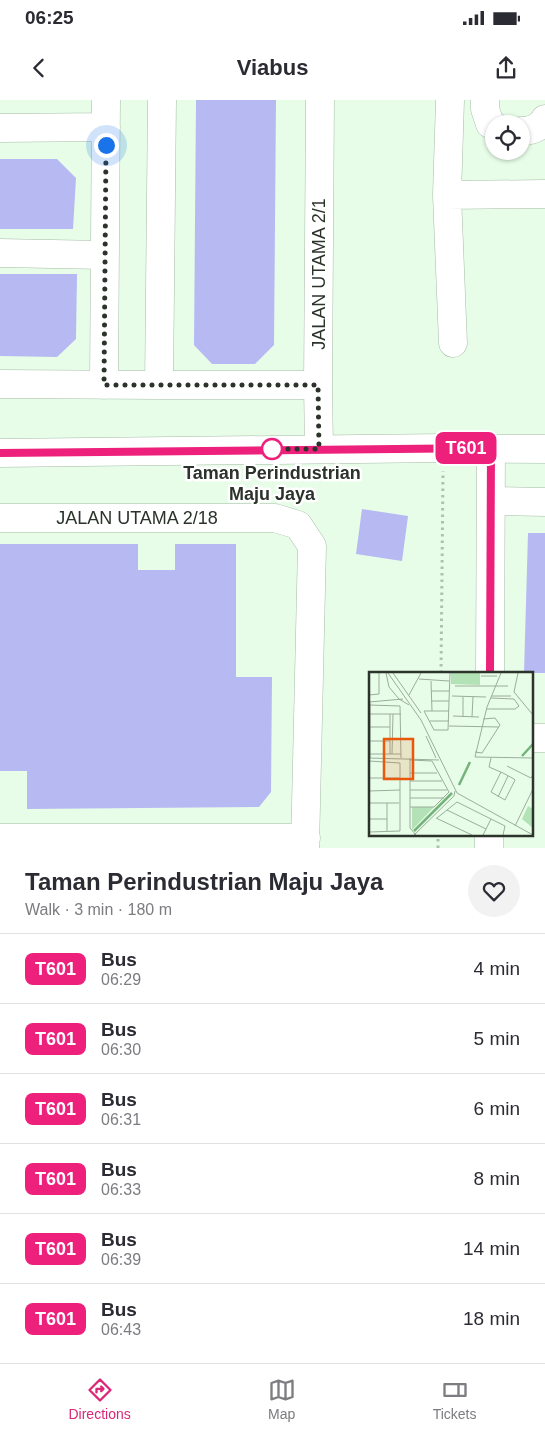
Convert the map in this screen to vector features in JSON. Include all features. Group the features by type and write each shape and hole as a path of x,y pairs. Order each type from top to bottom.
{"street":[{"path":"104,385 106,100"},
{"path":"159,385 162,100"},
{"name":"JALAN UTAMA 2/1","path":"319,449 320,100"},
{"path":"450,100 447,195 453,343"},
{"path":"485,100 487,115"},
{"path":"530,130 535,129 545,119"},
{"path":"0,128 106,127"},
{"path":"447,195 545,194"},
{"path":"0,253 105,255"},
{"path":"0,384 318,385"},
{"path":"0,453 444,448 545,449"},
{"path":"490,672 491,448"},
{"path":"491,501 545,502"},
{"name":"JALAN UTAMA 2/18","path":"0,518 275,518 298,526 312,546 306,843"},
{"path":"532,738 545,738"},
{"path":"0,838 306,843"}],"path":[{"path":"440,672 444,448"}],"building":[{"path":"196,100 276,100 274,345 255,364 212,364 194,345"},
{"path":"0,159 57,159 76,178 73,229 0,229"},
{"path":"0,274 77,274 76,339 57,357 0,356"},
{"path":"362,509 408,516 402,561 356,554"},
{"path":"528,533 545,533 545,673 524,672"},
{"path":"0,544 138,544 138,570 175,570 175,544 236,544 236,677 272,677 271,792 259,807 27,809 27,771 0,771"}],"bus line":[{"name":"T601","path":"0,453 491,448 490,672"}],"place":[{"name":"Taman Perindustrian Maju Jaya","path":"272,449"}],"route":[{"path":"106,145 104,385 318,385 319,449 272,449"}]}
